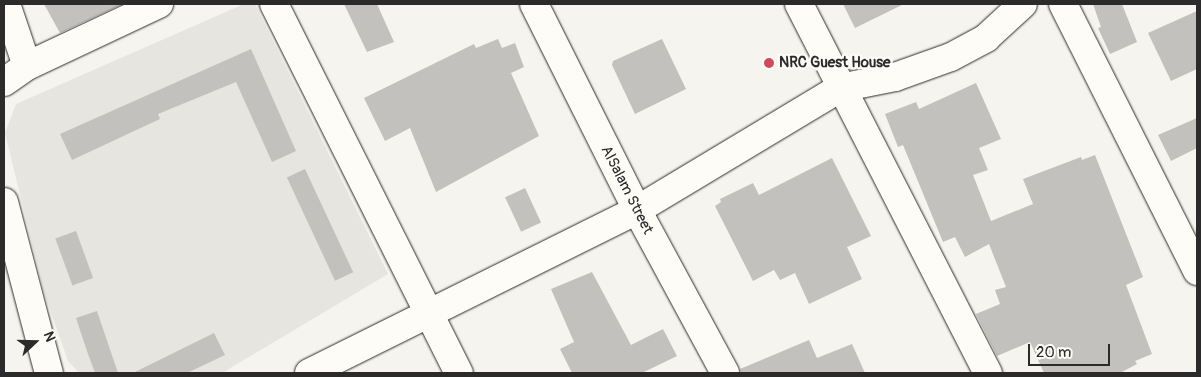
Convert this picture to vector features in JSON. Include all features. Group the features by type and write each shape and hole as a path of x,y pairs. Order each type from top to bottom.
{"street":[{"path":"6,4 27,66"},
{"path":"4,82 27,66 158,4"},
{"path":"274,4 459,373"},
{"name":"AlSalam Street","path":"534,4 637,210 725,373"},
{"path":"800,4 840,88 988,373"},
{"path":"309,373 637,210 840,88 894,77 951,57 986,38 1023,4"},
{"path":"1063,4 1197,271"},
{"path":"4,202 50,373"}],"shaded area":[{"path":"244,4 255,4 388,274 222,373 79,373 68,361 44,293 5,133 16,104"}],"building":[{"path":"44,4 123,4 60,33"},
{"path":"344,4 377,4 394,42 367,52"},
{"path":"843,4 904,4 855,28"},
{"path":"1093,4 1122,4 1137,42 1110,54 1098,28 1101,27"},
{"path":"1197,11 1197,69 1171,81 1148,33"},
{"path":"498,39 502,48 515,43 524,67 511,73 539,136 436,192 410,128 385,141 364,98 474,44 476,48"},
{"path":"662,39 686,89 635,114 612,65 613,61"},
{"path":"251,49 296,151 272,162 236,82 158,114 160,119 72,160 60,134"},
{"path":"976,83 1001,139 979,148 988,170 973,175 991,221 1033,204 1023,179 1081,157 1082,160 1095,155 1143,277 1126,285 1152,354 1135,361 1137,364 1120,373 1044,373 1030,342 997,356 976,314 1000,304 995,290 1006,287 989,244 965,257 955,237 943,242 903,145 898,147 885,114 916,102 919,109"},
{"path":"1197,118 1197,148 1171,161 1158,135"},
{"path":"832,158 871,236 847,247 862,279 809,304 795,273 780,280 774,270 753,281 715,206 721,202 720,199 753,183 759,195"},
{"path":"305,169 353,272 335,281 287,177"},
{"path":"525,188 541,222 521,232 505,197"},
{"path":"76,231 93,278 72,286 55,239"},
{"path":"592,272 631,345 663,329 677,356 642,373 572,373 560,349 574,342 551,289"},
{"path":"97,311 118,373 95,373 88,354 76,318"},
{"path":"214,333 225,355 187,373 133,373"},
{"path":"809,340 817,358 852,344 865,373 741,373 740,369"}],"place":[{"name":"NRC Guest House","path":"769,63"}]}
